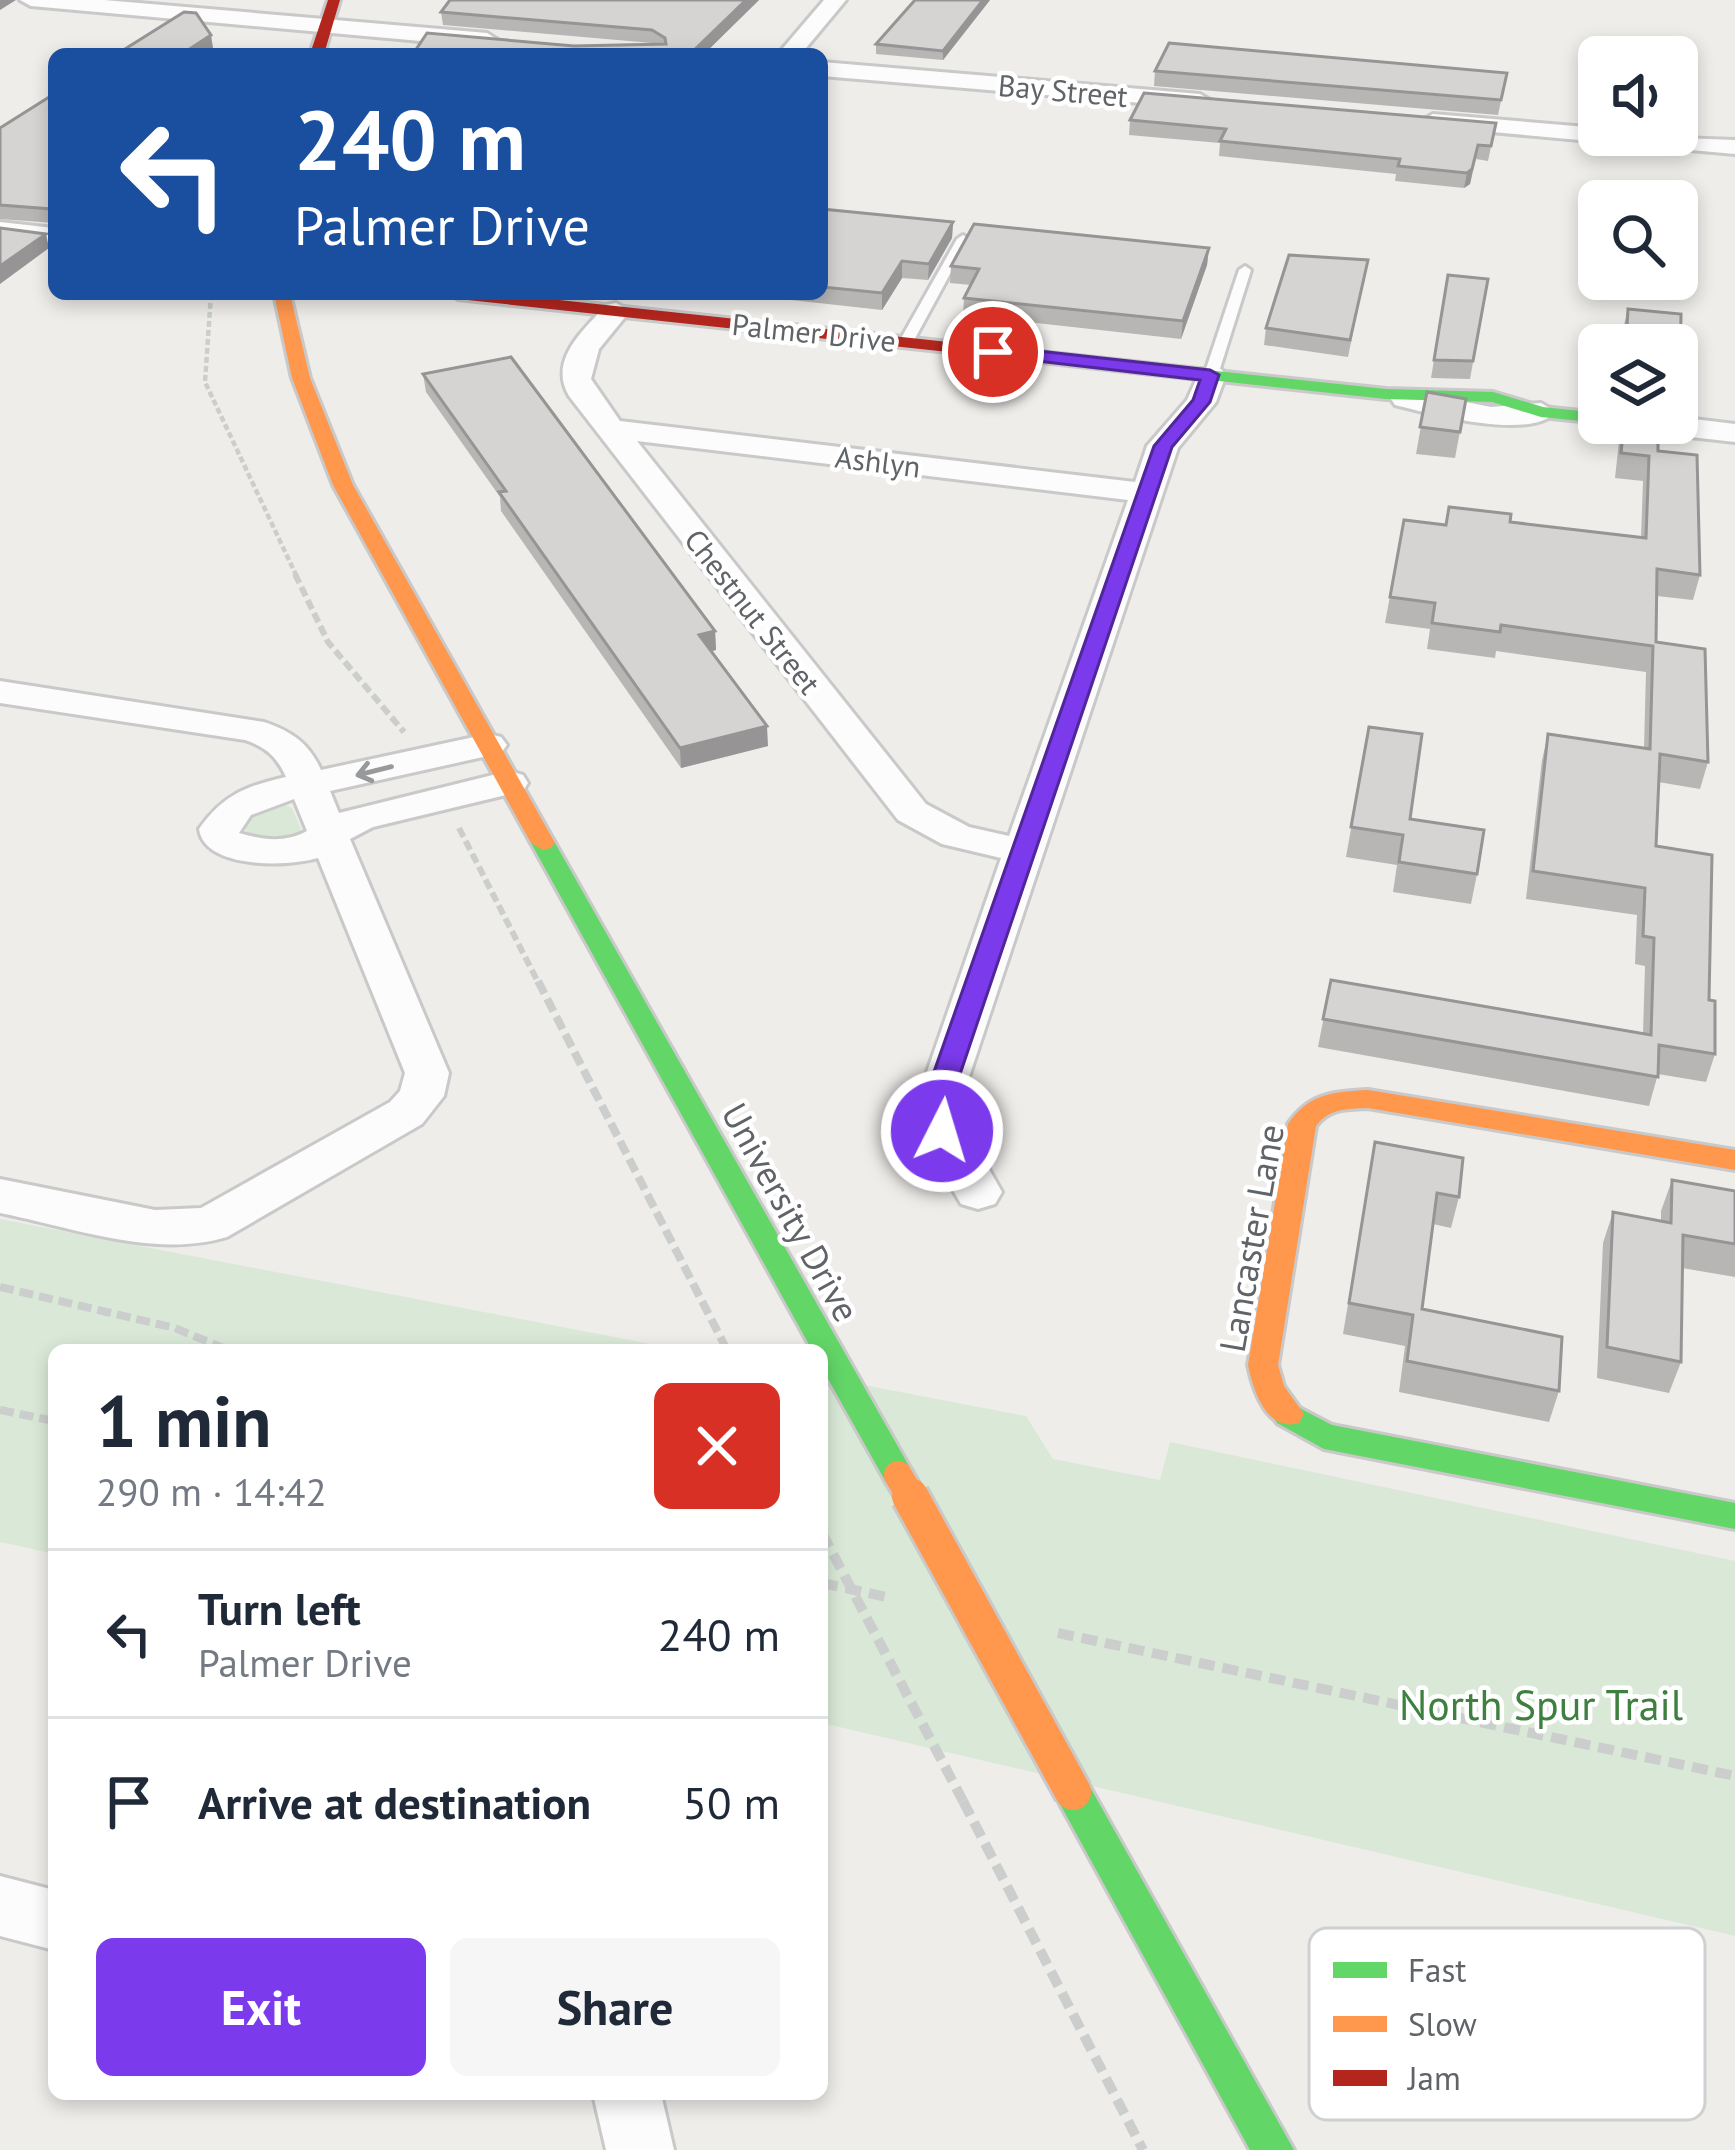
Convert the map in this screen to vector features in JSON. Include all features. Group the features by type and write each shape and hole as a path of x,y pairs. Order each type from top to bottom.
{"main road":[{"path":"319,48 330,13"},
{"name":"University Drive","path":"283,300 300,377 338,474 824,1344"},
{"name":"Palmer Drive","path":"581,300 906,342 1386,394"},
{"name":"Palmer Drive","path":"1541,412 1578,416"},
{"name":"Lancaster Lane","path":"1735,1160 1367,1099 1327,1102 1311,1111 1302,1124 1263,1365 1268,1387 1280,1407 1324,1436 1735,1516"},
{"name":"University Drive","path":"828,1350 1274,2150"}],"street":[{"path":"31,0 330,13 518,42"},
{"path":"794,48 836,0"},
{"name":"Bay Street","path":"828,70 1220,103"},
{"path":"1407,119 1735,148"},
{"path":"0,230 48,235"},
{"name":"Chestnut Street","path":"622,302 578,357 573,374 580,390 912,812 956,836 1024,851"},
{"path":"978,1192 948,1147 938,1100 1165,441 1201,402 1210,375"},
{"name":"Palmer Drive","path":"1386,394 1491,416 1541,412"},
{"path":"1698,429 1735,433"},
{"name":"Ashlyn","path":"610,430 1147,493"},
{"path":"0,692 260,732 292,751 426,1066 426,1084 417,1102 210,1225 155,1227 0,1196"},
{"path":"488,745 243,802 219,829 220,838 230,845 284,853 302,850 360,818 509,783"},
{"path":"0,1906 48,1918"},
{"path":"628,2100 640,2150"}],"lane":[{"path":"906,342 963,239"},
{"path":"1210,375 1244,271"}],"path":[{"path":"0,1287 175,1328 214,1344"},
{"path":"0,1410 48,1420"},
{"path":"828,1544 1143,2150"},
{"path":"828,1584 916,1603"},
{"path":"1033,1628 1735,1776"}],"green space":[{"path":"282,803 292,808 301,829 298,835 282,840 248,835 244,826 249,813"},
{"path":"0,1219 651,1344 48,1344 48,1553 0,1542"},
{"name":"North Spur Trail","path":"828,1378 1026,1416 1053,1459 1160,1480 1170,1442 1735,1561 1735,1936 828,1724"}],"building":[{"path":"450,0 746,0 696,48 417,48 427,33 574,46 666,44 652,30 441,12"},
{"path":"915,0 983,0 943,51 876,44"},
{"path":"184,12 196,13 211,35 191,48 127,48"},
{"path":"1169,43 1507,73 1501,100 1155,71"},
{"path":"1144,93 1496,123 1491,146 1478,145 1467,173 1398,166 1400,159 1220,141 1226,129 1130,120"},
{"path":"48,98 48,209 0,205 0,128"},
{"path":"828,210 953,222 929,264 902,261 882,293 828,288"},
{"path":"974,224 1209,248 1183,321 964,298 979,269 951,266"},
{"path":"0,228 46,234 0,266"},
{"path":"1289,255 1368,260 1350,340 1266,328"},
{"path":"1448,275 1488,279 1473,361 1434,360"},
{"path":"1628,309 1681,314 1681,324 1627,324"},
{"path":"511,357 715,631 699,635 767,726 680,748 499,492 506,491 423,374"},
{"path":"1427,392 1466,399 1460,432 1420,427"},
{"path":"1622,444 1658,444 1658,451 1697,455 1700,575 1657,569 1656,642 1705,649 1708,762 1660,754 1656,846 1712,855 1709,1000 1715,1001 1715,1054 1659,1045 1658,1077 1323,1019 1331,980 1651,1035 1654,938 1643,936 1645,888 1533,871 1548,734 1650,749 1653,646 1501,625 1500,632 1432,623 1435,603 1390,597 1404,520 1446,525 1449,507 1511,514 1510,522 1646,538 1649,456 1621,453"},
{"path":"1369,727 1422,734 1410,819 1484,830 1477,874 1399,862 1403,835 1351,827"},
{"path":"1375,1142 1463,1158 1459,1197 1437,1193 1422,1309 1562,1337 1559,1391 1407,1361 1413,1315 1349,1303"},
{"path":"1672,1180 1735,1191 1735,1244 1683,1235 1681,1362 1607,1347 1613,1212 1671,1223"}],"traffic: fast":[{"path":"1207,375 1386,394 1493,397 1541,412 1578,416"},
{"path":"543,843 824,1344"},
{"path":"828,1350 898,1475"},
{"path":"1288,1414 1324,1436 1735,1516"},
{"path":"1073,1792 1273,2150"}],"traffic: slow":[{"path":"283,300 301,378 343,485 543,843"},
{"path":"1288,1414 1269,1390 1263,1365 1302,1124 1314,1109 1330,1101 1368,1099 1735,1160"},
{"path":"898,1475 1073,1792"}],"traffic: jam":[{"path":"319,48 334,0"},
{"path":"513,300 1207,375"}],"route":[{"path":"942,1131 938,1100 1163,446 1201,402 1210,375 993,352"}]}
